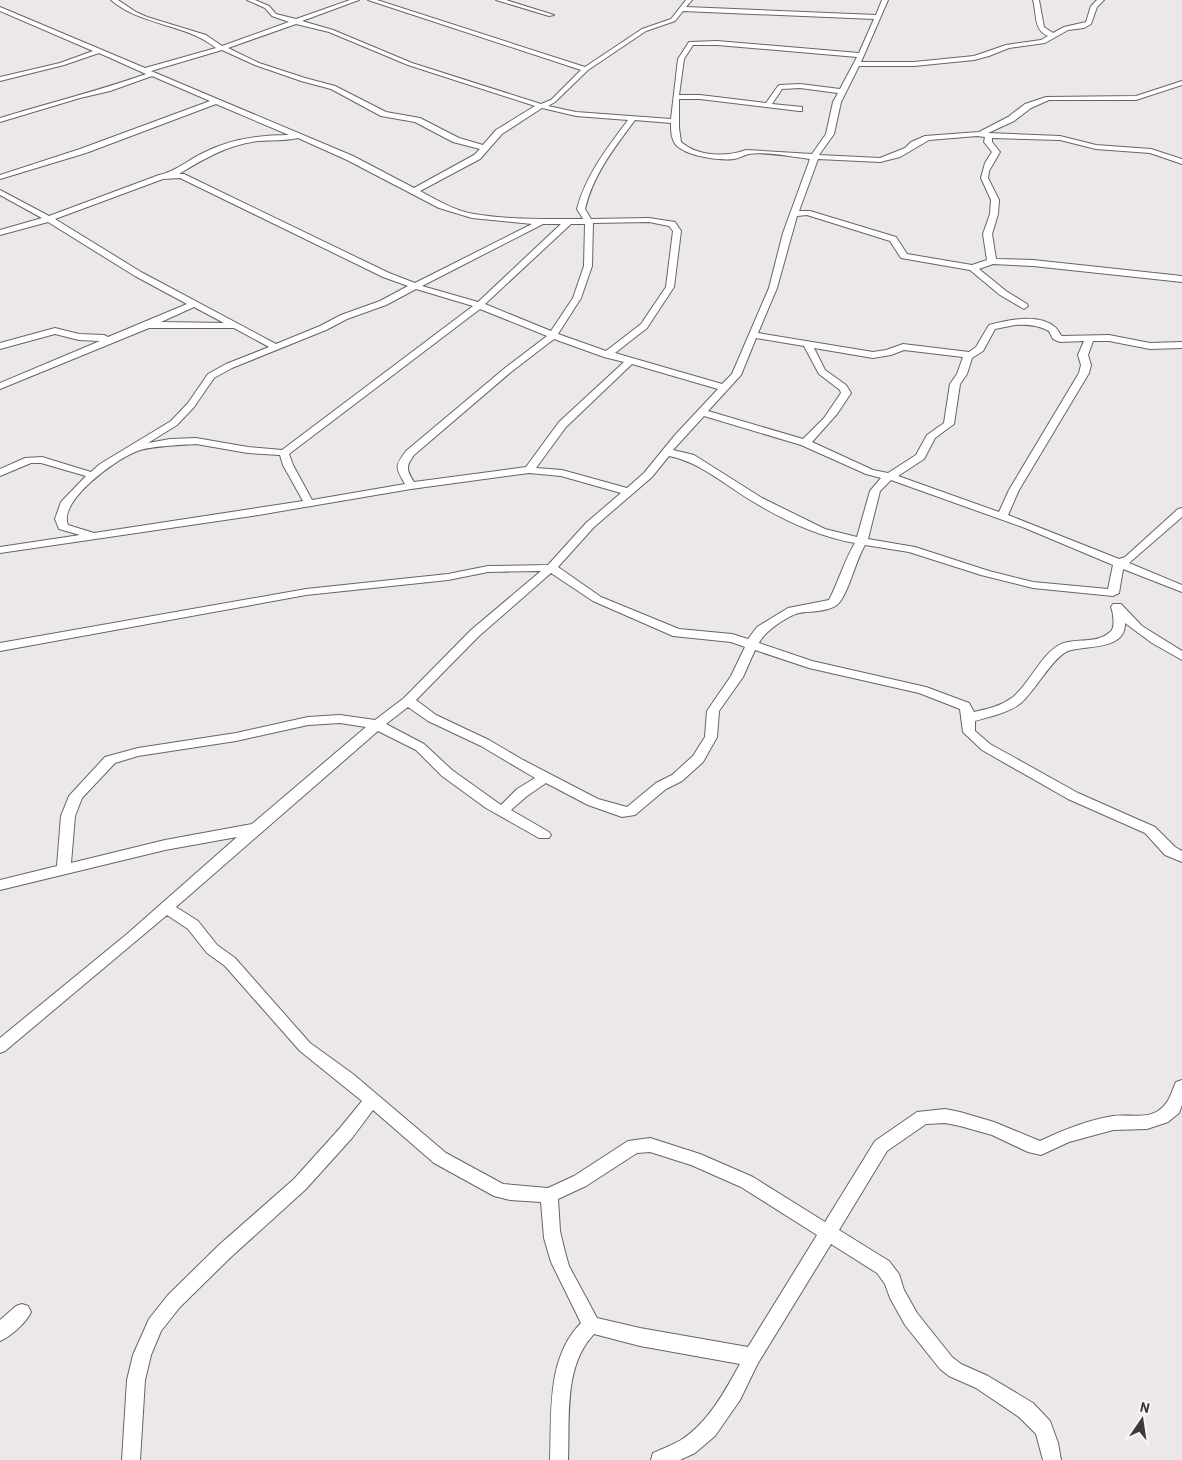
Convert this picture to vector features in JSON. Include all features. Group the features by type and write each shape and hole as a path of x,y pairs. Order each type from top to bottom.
{"street":[{"path":"114,0 138,15 215,42 222,48 266,67 303,80 333,87 384,114 417,120 456,140 486,148"},
{"path":"250,0 268,7 274,15 292,22 331,31 410,64 541,106 576,114 674,121"},
{"path":"142,71 222,48 353,0"},
{"path":"372,0 586,68"},
{"path":"498,0 551,14"},
{"path":"415,191 477,157 499,132 541,106 553,101 586,68 644,30 673,20 689,0"},
{"path":"0,1047 7,1038 167,908 377,725 408,701 475,633 551,568 590,525 648,475 666,452 736,375 773,288 788,233 815,156 830,134 837,102 885,0"},
{"path":"1036,0 1039,7 1040,30 1043,34 1054,36"},
{"path":"1101,0 1094,6 1089,23 1084,26 1066,28 1043,42 1008,46 974,58 947,59 914,64 858,59 840,52 764,48 703,42 691,43 681,58 674,121 676,141 680,146 688,150 720,158 734,158 744,155 746,152 850,160 880,160 908,150 914,144 928,138 948,135 1060,138 1096,147 1151,152 1182,162"},
{"path":"0,9 350,158 442,206 472,216 541,222 665,221 672,224 677,231 670,287 644,326 607,355"},
{"path":"680,9 878,17"},
{"path":"0,79 62,64 99,51"},
{"path":"0,120 79,96 108,90 151,74"},
{"path":"976,135 1011,119 1034,103 1048,98 1148,97 1163,88 1182,83"},
{"path":"768,106 780,87 800,86 842,92"},
{"path":"676,97 700,97 799,109"},
{"path":"0,177 83,151 217,102"},
{"path":"126,452 182,441 284,453 413,357 479,305 568,222 581,209 586,189 604,156 632,119"},
{"path":"989,136 988,142 996,152 989,158 984,173 985,182 995,200 993,219 988,230 992,261"},
{"path":"0,233 49,219 171,175 204,155 241,141 300,137"},
{"path":"171,175 181,176 386,275 415,286 479,305 552,336 607,355 725,388"},
{"path":"0,192 49,219 138,274 276,347"},
{"path":"411,486 402,471 402,464 410,453 508,370 552,336 577,298 588,266 589,222 581,209"},
{"path":"795,214 808,213 893,240 902,254 907,257 973,268 992,261 1042,264 1182,279"},
{"path":"93,535 63,527 60,519 65,504 92,475 174,423 191,405 203,384 211,376 229,366 344,317 383,303 541,222"},
{"path":"973,268 1003,293 1024,306"},
{"path":"0,386 194,304"},
{"path":"408,701 432,718 485,743 545,778 605,807 622,812 630,812 661,786 677,778 698,759 711,737 713,711 738,677 755,638 761,630 792,611 834,602 853,555 862,540 875,491 883,481 892,477 920,457 934,434 949,424 955,384 971,355 983,344 992,327 1016,322 1039,323 1052,329 1056,337 1060,338 1109,338 1150,346 1182,345"},
{"path":"148,325 236,326"},
{"path":"0,346 55,331 89,338 114,338"},
{"path":"754,335 873,355 888,353 903,347 971,355"},
{"path":"1002,517 1014,490 1084,373 1086,365 1083,355 1089,339"},
{"path":"805,443 816,434 846,393 842,386 826,377 815,363 808,344"},
{"path":"529,470 543,446 564,423 585,401 630,361"},
{"path":"702,412 805,443 863,469 892,477 1002,517 1182,589"},
{"path":"666,452 690,457 758,500 820,531 911,549 985,573 1033,585 1113,593"},
{"path":"284,453 288,465 309,503"},
{"path":"2,469 29,460 42,460 92,475"},
{"path":"0,550 411,486 529,470 562,473 629,492"},
{"path":"969,718 1002,708 1018,699 1044,666 1063,648 1102,642 1116,634 1119,628 1118,610 1113,593 1116,573 1120,563 1129,559 1182,511"},
{"path":"0,647 306,592 448,577 488,569 551,568 597,599 666,628 686,634 720,636 808,664 936,694 965,706 969,718 970,732 986,747 1082,802 1150,830 1170,851 1182,857"},
{"path":"1118,610 1148,636 1182,656"},
{"path":"64,870 68,816 76,796 110,760 138,752 236,737 308,721 340,718 377,725 420,747 447,773 502,812 544,835"},
{"path":"502,812 510,802 529,787 545,778"},
{"path":"0,885 165,845 256,829"},
{"path":"167,908 193,925 212,949 230,962 305,1047 372,1100 400,1126 440,1158 492,1186 510,1193 549,1195 580,1181 634,1146 650,1145 694,1159 747,1182 829,1233 883,1267 889,1273 896,1292 911,1319 946,1363 955,1370 982,1382 1026,1410 1043,1428 1049,1443 1052,1460"},
{"path":"660,1460 690,1445 726,1405 752,1357 881,1146 923,1118 945,1116 960,1118 1017,1137 1038,1148 1066,1136 1114,1123 1147,1122 1162,1116 1173,1108 1182,1087"},
{"path":"131,1460 136,1380 144,1349 155,1325 174,1301 225,1251 300,1184 346,1133 372,1100"},
{"path":"549,1195 552,1238 556,1254 584,1306 591,1325"},
{"path":"0,1332 22,1312"},
{"path":"591,1325 640,1337 752,1357"},
{"path":"559,1460 564,1374 572,1350 585,1330 591,1325"}]}
